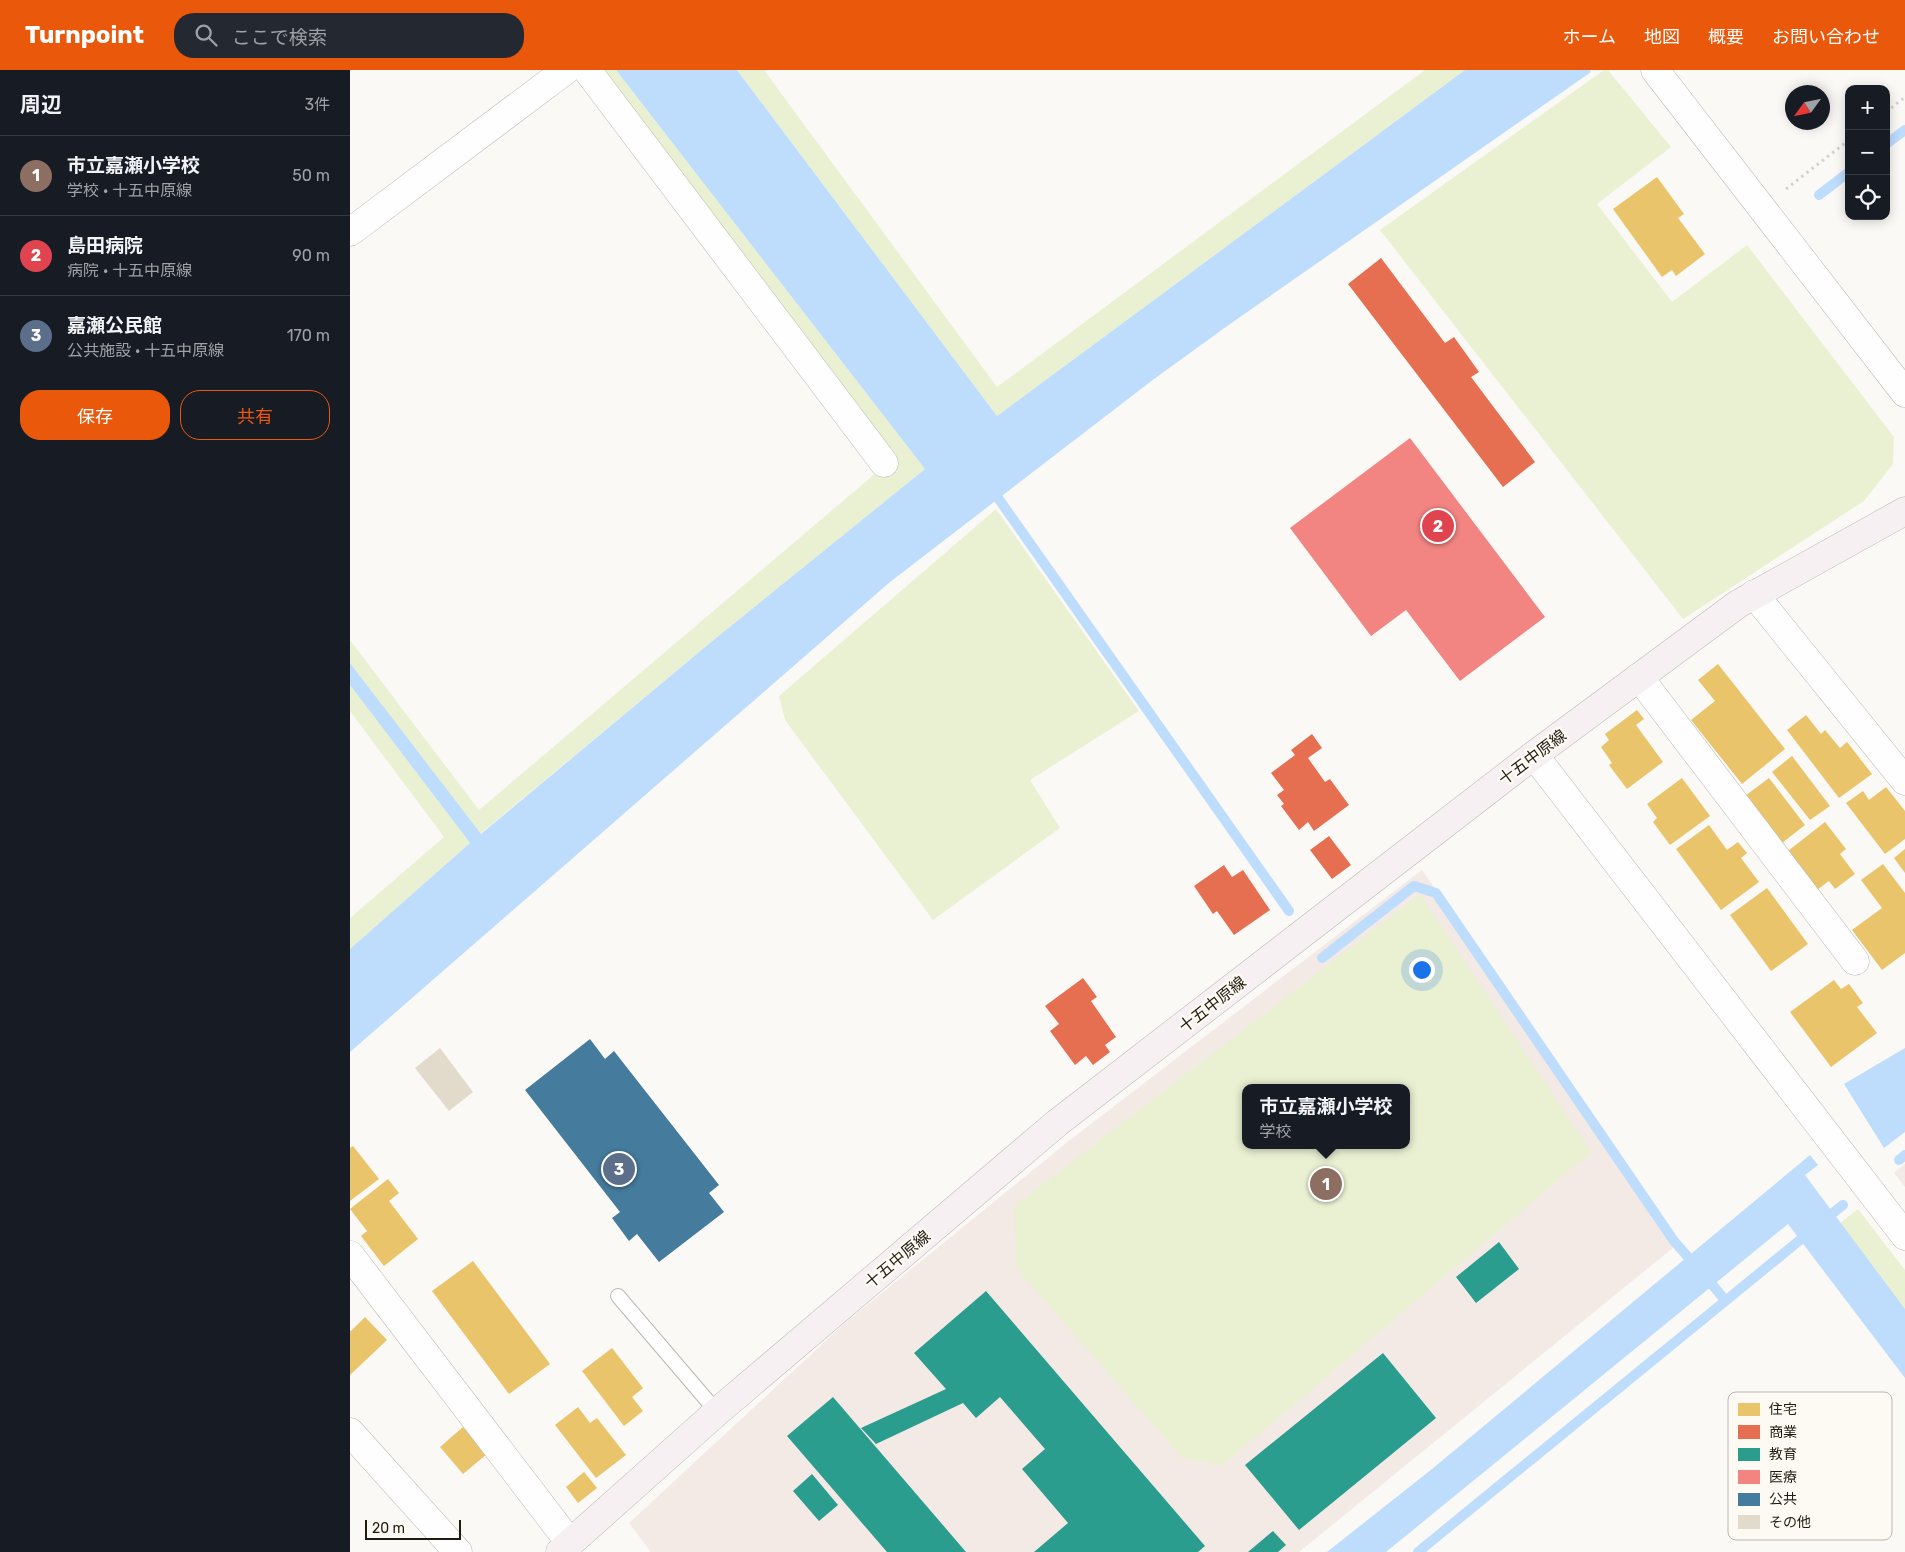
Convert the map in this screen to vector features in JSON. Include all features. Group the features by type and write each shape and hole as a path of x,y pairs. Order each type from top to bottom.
{"main road":[{"name":"十五中原線","path":"565,1547 717,1412 1057,1123 1534,755 1738,604 1905,512"}],"street":[{"path":"350,232 566,70"},
{"path":"587,70 884,463"},
{"path":"1655,70 1905,393"},
{"path":"1754,594 1905,781"},
{"path":"1639,677 1855,961"},
{"path":"1534,755 1905,1236"},
{"path":"350,1255 565,1547"},
{"path":"350,1432 458,1552"}],"lane":[{"path":"618,1296 717,1412"}],"path":[{"path":"1890,109 1905,98"},
{"path":"1761,207 1845,143"}],"shaded area":[{"path":"1422,870 1679,1243 1299,1552 651,1552 629,1523 844,1324 1070,1140"},
{"path":"1905,1164 1905,1187 1894,1173"}],"green space":[{"path":"591,70 616,70 925,469 716,638 480,834 350,663 350,640 479,810 877,472 577,80"},
{"path":"737,70 764,70 997,387 1425,70 1465,70 997,416"},
{"path":"1604,70 1608,70 1671,147 1597,204 1672,302 1747,245 1894,437 1893,464 1864,501 1683,619 1380,230"},
{"path":"996,509 1139,711 1030,780 1060,828 933,920 785,720 779,696"},
{"path":"350,685 470,843 350,949 350,918 444,837 350,711"},
{"path":"1420,894 1591,1152 1223,1465 1182,1458 1016,1268 1014,1206"},
{"path":"1858,1209 1905,1270 1905,1309 1840,1223"}],"water":[{"path":"616,70 737,70 997,416 1465,70 1590,70 1591,72 1154,379 890,582 350,1052 350,949 470,843 350,685 350,663 481,834 716,638 925,469"},
{"path":"1905,1048 1905,1132 1884,1148 1844,1084"},
{"path":"1810,1155 1818,1165 1805,1175 1905,1309 1905,1378 1788,1224 1386,1552 1327,1552 1432,1469"}],"building: 住宅":[{"path":"1657,177 1684,214 1678,218 1705,254 1676,276 1672,270 1662,277 1613,209"},
{"path":"1718,664 1785,749 1742,784 1691,720 1715,701 1698,680"},
{"path":"1637,710 1644,719 1636,725 1663,762 1627,789 1609,765 1612,763 1601,747 1609,740 1605,734"},
{"path":"1806,715 1821,734 1825,730 1840,748 1847,742 1872,774 1839,798 1787,730"},
{"path":"1792,756 1830,806 1810,820 1772,772"},
{"path":"1682,778 1710,816 1670,845 1653,822 1657,818 1647,804"},
{"path":"1769,778 1805,825 1782,843 1745,796"},
{"path":"1886,787 1905,811 1905,839 1885,854 1846,803 1863,791 1869,800"},
{"path":"1825,822 1846,849 1840,854 1855,874 1835,889 1829,881 1817,890 1788,851"},
{"path":"1709,825 1727,850 1738,842 1747,853 1741,858 1759,882 1721,910 1676,849"},
{"path":"1905,849 1905,873 1894,858"},
{"path":"1883,864 1905,893 1905,953 1882,970 1852,930 1882,908 1861,880"},
{"path":"1767,888 1808,944 1771,971 1730,915"},
{"path":"1834,980 1841,989 1849,984 1863,1003 1857,1007 1877,1033 1831,1067 1790,1012"},
{"path":"353,1146 379,1179 350,1201 350,1148"},
{"path":"388,1179 399,1193 389,1201 418,1239 384,1266 361,1236 367,1231 350,1209"},
{"path":"473,1261 550,1364 509,1394 432,1291"},
{"path":"365,1317 387,1340 350,1375 350,1330"},
{"path":"612,1348 643,1388 632,1397 643,1411 624,1426 582,1371"},
{"path":"578,1407 590,1423 597,1418 626,1455 596,1478 555,1425"},
{"path":"463,1427 487,1454 463,1474 440,1447"},
{"path":"584,1472 597,1488 578,1503 566,1487"}],"building: 商業":[{"path":"1381,258 1445,343 1454,337 1479,372 1471,377 1535,462 1503,487 1348,284"},
{"path":"1312,734 1322,748 1308,758 1325,782 1330,779 1349,805 1314,831 1308,822 1299,830 1281,806 1284,804 1277,795 1284,790 1271,773 1295,755 1291,750"},
{"path":"1329,836 1351,865 1332,879 1310,850"},
{"path":"1224,865 1232,877 1243,870 1270,910 1234,935 1217,911 1213,914 1194,886"},
{"path":"1083,978 1097,997 1091,1001 1116,1037 1105,1045 1110,1052 1093,1065 1086,1056 1075,1065 1050,1031 1059,1024 1045,1006"}],"building: 教育":[{"path":"1499,1242 1519,1269 1476,1303 1456,1277"},
{"path":"986,1291 1205,1546 1198,1552 1034,1552 1068,1523 1022,1469 1045,1449 1000,1397 976,1418 963,1403 876,1444 861,1428 946,1389 914,1353"},
{"path":"1383,1353 1436,1418 1299,1530 1245,1465"},
{"path":"833,1397 966,1552 887,1552 787,1436"},
{"path":"812,1474 838,1505 819,1521 793,1491"},
{"path":"1273,1531 1286,1545 1278,1552 1248,1552"}],"building: 医療":[{"path":"1410,438 1545,617 1460,681 1406,610 1371,636 1290,528"}],"building: 公共":[{"path":"590,1039 605,1059 614,1051 719,1185 709,1193 724,1212 659,1262 637,1234 629,1241 612,1218 620,1212 525,1090"}],"building: その他":[{"path":"440,1048 473,1092 449,1111 415,1068"}],"waterway":[{"path":"1890,141 1905,130"},
{"path":"1819,195 1845,175"},
{"path":"991,488 1289,911"},
{"path":"1322,958 1414,886 1436,893 1674,1241 1695,1265"},
{"path":"1899,1160 1905,1155"},
{"path":"1824,1220 1843,1205"},
{"path":"1418,1552 1811,1231"},
{"path":"1705,1276 1725,1300"}],"place":[{"name":"島田病院","path":"1438,526"},
{"name":"嘉瀬公民館","path":"619,1169"},
{"name":"市立嘉瀬小学校","path":"1326,1184"}]}
